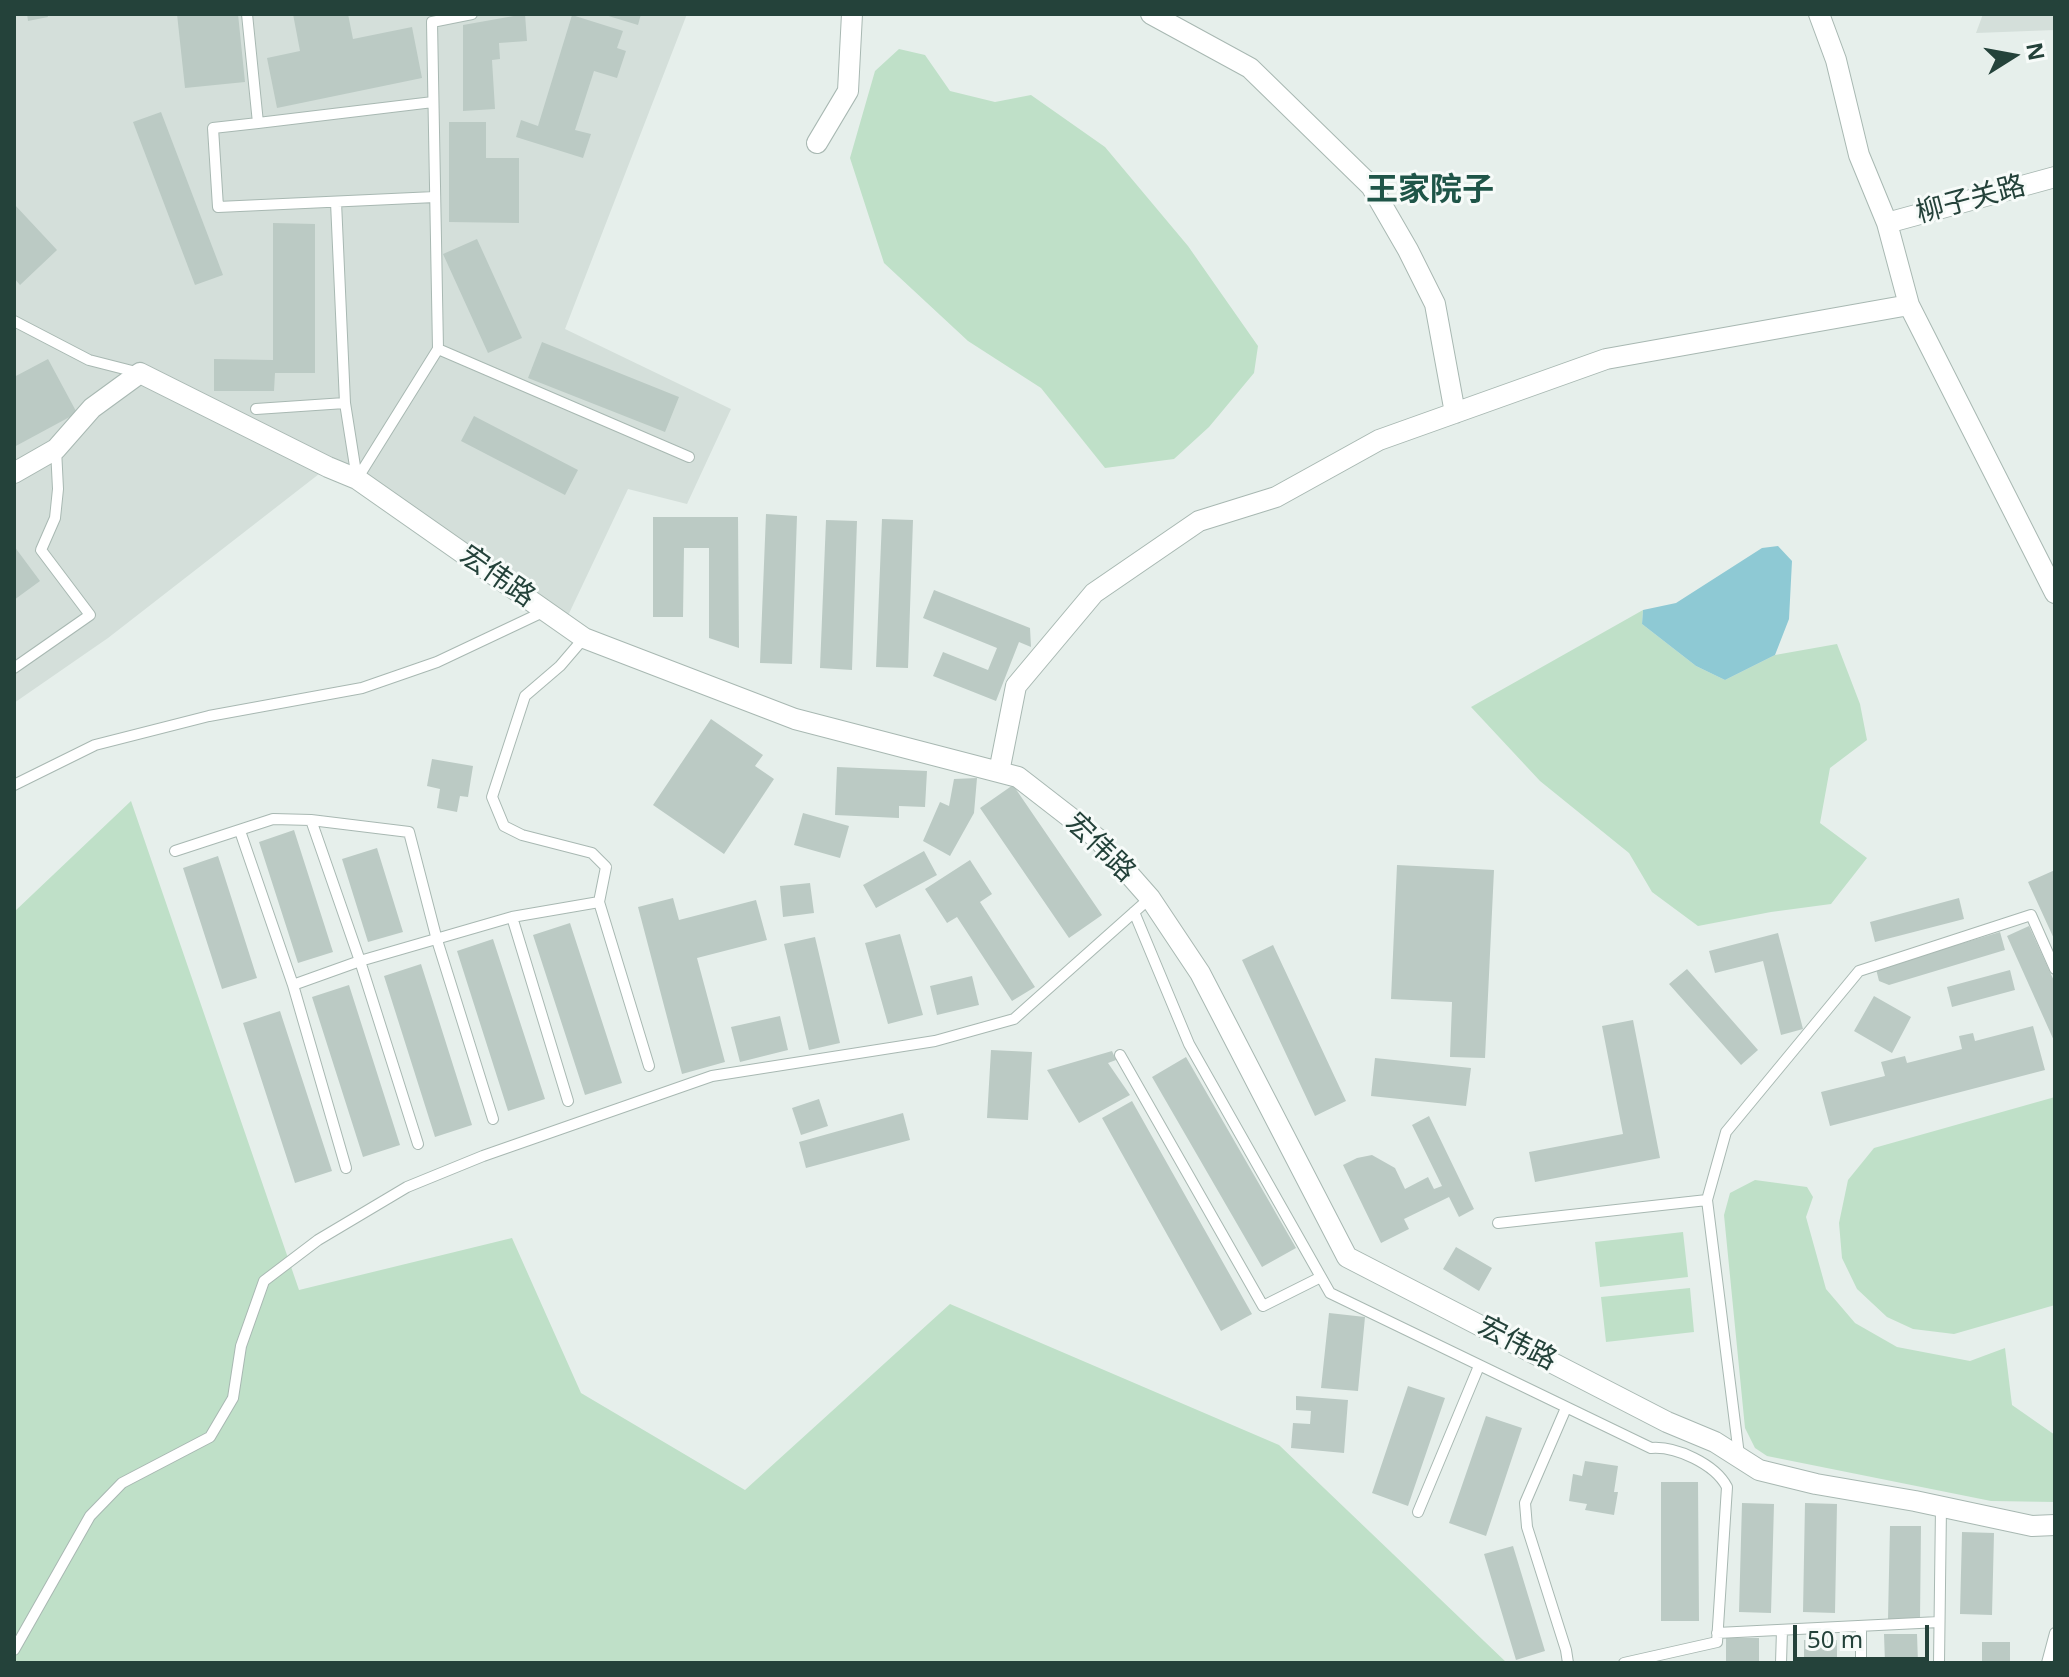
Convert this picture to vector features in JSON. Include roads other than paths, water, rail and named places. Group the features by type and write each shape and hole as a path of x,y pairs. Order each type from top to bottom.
{"street":[{"path":"817,143 848,91 852,14"},
{"path":"1151,14 1250,68 1371,186 1435,304 1455,413"},
{"path":"1819,14 1836,60 1859,155 1887,223 1909,305 2055,593"},
{"name":"柳子关路","path":"1887,223 2055,177"},
{"path":"999,772 1016,686 1094,593 1199,521 1276,497 1379,440 1606,359 1909,305"},
{"path":"14,473 56,449 92,408 140,373"},
{"name":"宏伟路","path":"140,373 357,479 584,638 795,719 1018,777 1098,839 1150,898 1200,973 1347,1257 1667,1422 1715,1442 1759,1470 2032,1526 2055,1525"}],"lane":[{"path":"247,14 258,123"},
{"path":"357,479 438,349 431,18 472,14"},
{"path":"433,102 213,128 218,207 435,197"},
{"path":"336,202 345,403 357,479"},
{"path":"14,321 89,360 140,373"},
{"path":"438,349 689,457"},
{"path":"256,409 345,403"},
{"path":"14,668 90,615 41,550 55,518 58,489 56,449"},
{"path":"14,785 95,745 209,716 362,688 437,662 545,611"},
{"path":"584,638 560,666 525,696 492,797 504,826 522,835 592,853 606,867 599,902 649,1066"},
{"path":"175,851 273,819 311,820 409,832 437,940 493,1119"},
{"path":"311,820 418,1144"},
{"path":"240,831 293,985 346,1168"},
{"path":"14,1650 90,1516 122,1483 210,1437 233,1398 241,1346 264,1281 318,1240 407,1187 470,1161 712,1076 935,1041 1014,1019 1150,898"},
{"path":"293,985 360,961 512,917 599,902"},
{"path":"1134,912 1189,1044 1330,1293 1651,1448 1668,1447 1720,1473 1727,1487 1717,1642 1624,1663"},
{"path":"1740,1457 1707,1200 1726,1132 1859,971 2031,915 2055,969"},
{"path":"512,917 568,1101"},
{"path":"1120,1055 1263,1306 1321,1277"},
{"path":"1498,1223 1707,1200"},
{"path":"1418,1512 1479,1366"},
{"path":"1566,1408 1525,1503 1527,1527 1568,1663"},
{"path":"1939,1663 1941,1507"},
{"path":"1717,1633 1939,1622"},
{"path":"1861,1626 1861,1663"},
{"path":"1781,1663 1782,1630"},
{"path":"2047,1663 2055,1633"}],"water":[{"path":"1778,546 1792,561 1789,619 1775,655 1725,680 1696,666 1642,624 1643,610 1676,603 1762,548"}],"district":[{"name":"王家院子","path":"1430,191"}]}
